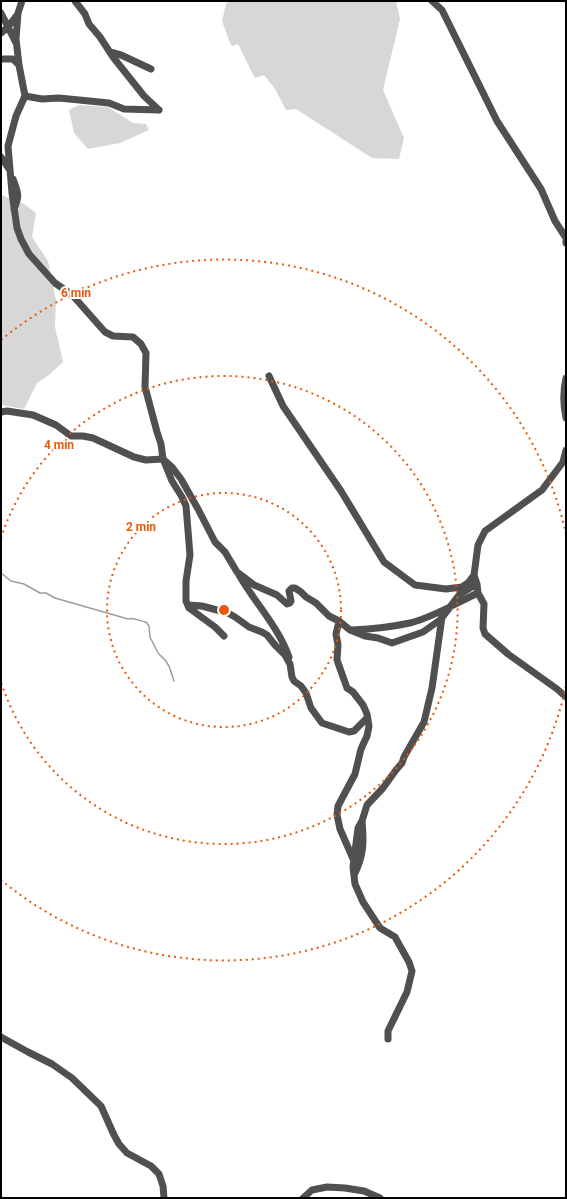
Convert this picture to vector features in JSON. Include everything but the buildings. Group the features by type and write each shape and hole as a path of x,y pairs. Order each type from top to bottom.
{"street":[{"path":"22,1 18,14 16,44 26,96 16,116 8,146 17,228 23,244 29,254 55,283 74,297 105,332 112,336 133,337 141,344 146,353 145,387 161,444 163,459 172,481 182,496 186,506 190,555 186,581 186,601 189,608 216,627 224,636"},
{"path":"26,96 42,99 59,98 109,103 124,109 159,110 144,96 110,52 89,24 85,14 75,1"},
{"path":"432,1 442,10 497,122 541,189 555,221 566,238 566,243"},
{"path":"1,13 16,44"},
{"path":"1,33 8,27 18,14"},
{"path":"110,52 121,55 151,69"},
{"path":"1,59 13,59 19,65"},
{"path":"1,157 10,171"},
{"path":"269,376 283,406 341,491 384,562 415,586 446,589 462,587 468,583 474,575"},
{"path":"566,378 564,390 564,408 566,418"},
{"path":"1,412 7,411 33,415 56,425 71,436 93,438 134,457 146,460 163,459 172,467 181,479 215,542 225,552 245,585 269,618 284,644 290,659 292,677 294,681 301,686 306,693 311,708 322,723 349,732 354,731 368,718"},
{"path":"566,450 563,462 542,490 485,531 478,545 474,575 478,593 484,604 483,628 485,634 508,654 566,697"},
{"path":"237,572 254,585 277,595 287,604 291,601 289,591 292,588 295,588 316,603 329,616 339,621 350,630 365,636 392,643 423,632 440,620 460,594 477,584"},
{"path":"350,630 386,628 412,622 433,615 478,593"},
{"path":"188,604 228,613 249,627 262,632 267,635 275,646 285,655 290,664"},
{"path":"388,1039 388,1031 407,992 412,971 409,962 395,937 380,928 363,902 355,884 353,867 358,828 362,821 367,804 383,788 402,763 424,722 432,688 442,617"},
{"path":"339,621 336,634 338,645 337,660 347,688 353,692 363,705 368,718 369,726 367,736 361,749 355,774 338,806 337,815 340,829 354,861"},
{"path":"354,875 361,860 363,846 362,821"},
{"path":"1,1032 24,1046 34,1055"},
{"path":"1,1037 52,1064 72,1078 101,1106 118,1144 127,1153 151,1166 159,1174 163,1186 164,1198"},
{"path":"303,1198 312,1190 327,1187 364,1191 380,1198"}],"shaded area":[{"path":"230,1 396,1 400,19 383,90 404,138 399,159 372,158 296,109 286,110 275,89 264,75 255,78 238,44 232,46 230,43 222,21 226,4"},
{"path":"79,105 108,107 133,123 146,124 149,130 120,143 88,149 74,133 69,110"},
{"path":"1,195 24,204 36,213 32,237 48,261 56,300 55,327 63,362 49,375 37,383 24,409 1,405"}],"waterway":[{"path":"1,573 11,581 24,584 40,593 46,593 55,598 128,619 146,622 149,626 150,637 158,653 169,666 174,681"}]}
